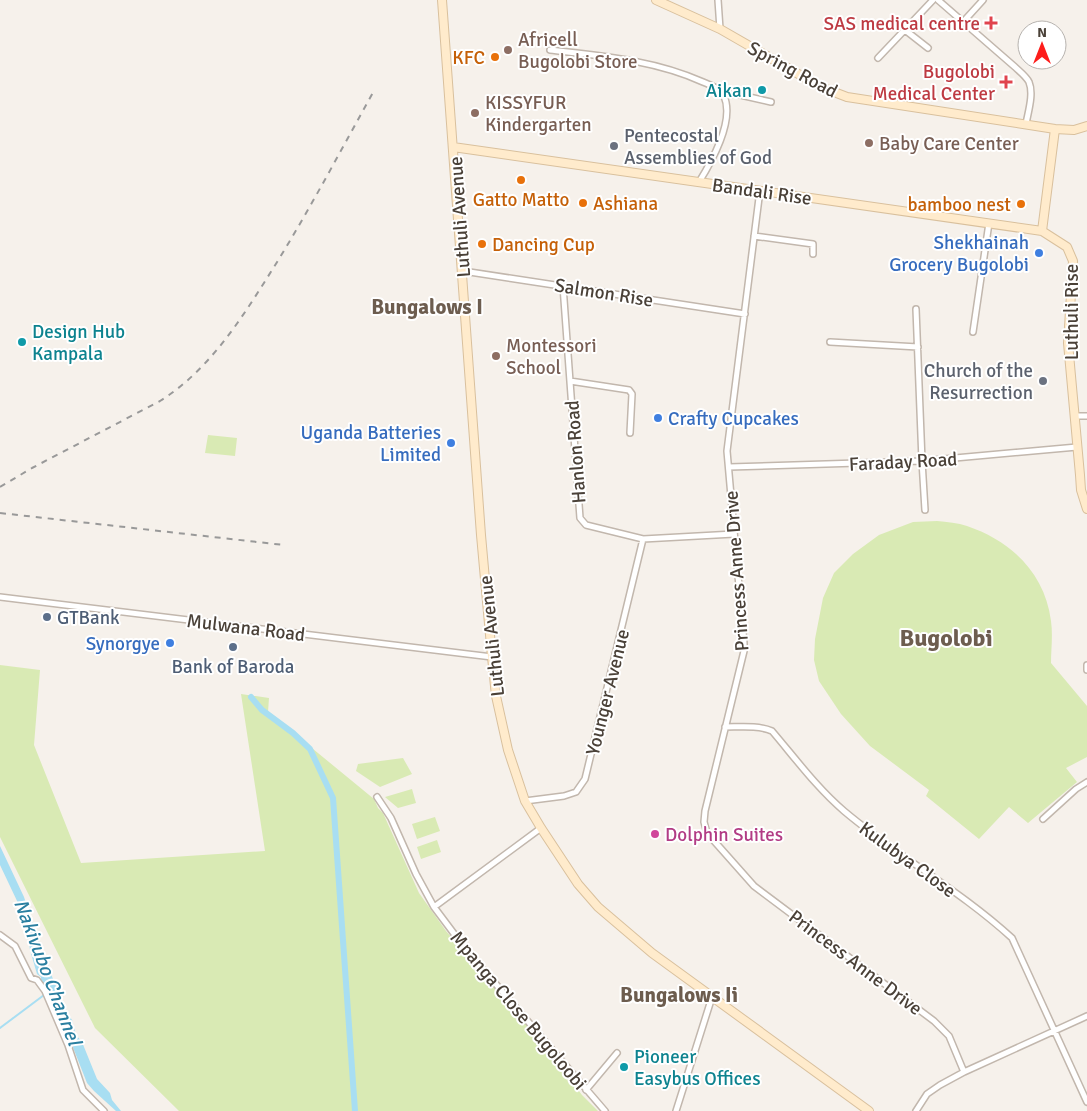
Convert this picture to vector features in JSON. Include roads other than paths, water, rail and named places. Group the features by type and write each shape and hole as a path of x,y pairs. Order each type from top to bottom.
{"street":[{"name":"Luthuli Avenue","path":"442,0 481,535 496,696 506,741 526,801 541,828 578,884 598,907 652,953 869,1111"},
{"name":"Spring Road","path":"656,0 720,29 821,86 847,97 1055,129 1074,130 1087,126"},
{"path":"718,0 720,29"},
{"path":"878,58 933,0"},
{"path":"938,0 1015,66 1029,83 1030,92 1026,124"},
{"path":"963,22 983,0"},
{"path":"906,30 928,48"},
{"path":"550,50 628,60 668,68 720,90 726,105 721,140 699,182"},
{"path":"724,96 736,94 771,102"},
{"path":"1042,231 1055,129"},
{"name":"Bandali Rise","path":"453,147 1042,231"},
{"name":"Princess Anne Drive","path":"760,190 728,439 744,642 743,660 705,811 705,827 711,838 754,886 934,1021 949,1036 964,1072"},
{"path":"973,332 988,223"},
{"name":"Luthuli Rise","path":"1042,231 1068,247 1074,261 1068,337 1081,490 1087,509"},
{"path":"754,236 812,244 813,254"},
{"name":"Salmon Rise","path":"463,271 745,314"},
{"name":"Hanlon Road","path":"563,286 580,518 582,522 586,526 644,539 734,534"},
{"path":"916,309 925,510"},
{"path":"830,342 918,348"},
{"path":"570,382 629,390 632,394 630,433"},
{"path":"1075,416 1087,416"},
{"name":"Faraday Road","path":"729,468 922,461 1077,447"},
{"name":"Younger Avenue","path":"526,801 564,796 576,792 585,779 644,539"},
{"name":"Mulwana Road","path":"0,597 492,657"},
{"path":"1087,665 1087,670"},
{"name":"Kulubya Close","path":"726,727 756,727 772,731 828,796 843,810 898,854 996,923 1007,933 1016,944 1087,1102"},
{"path":"1043,819 1076,789 1087,782"},
{"name":"Mpanga Close Bugoloobi","path":"377,797 391,818 416,874 434,907 464,947 605,1111"},
{"path":"434,907 541,828"},
{"path":"0,935 15,946 31,978 37,980 45,991 68,1045 83,1090 104,1111"},
{"path":"676,1111 712,997"},
{"path":"916,1111 927,1094 964,1072 1087,1016"},
{"path":"586,1090 617,1053"}],"water":[{"name":"Nakivubo Channel","path":"0,846 24,897 44,957 49,963 48,967 66,1006 66,1011 72,1020 76,1035 82,1042 97,1079 110,1093 112,1100 121,1111 116,1111 87,1083 61,1017 41,983 41,977 37,974 30,950 28,934 24,927 18,903 0,865"}],"waterway":[{"path":"251,697 262,710 293,733 310,749 333,798 355,1111"},
{"name":"Nakivubo Channel","path":"0,1028 44,995"}],"railway":[{"path":"0,487 32,468 160,401 195,373 225,340 274,267 375,89"},
{"path":"0,513 284,545"}],"place":[{"name":"SAS medical centre","path":"991,23"},
{"name":"Africell Bugolobi Store","path":"508,50"},
{"name":"KFC","path":"495,57"},
{"name":"Bugolobi Medical Center","path":"1006,82"},
{"name":"Aikan","path":"762,90"},
{"name":"KISSYFUR Kindergarten","path":"475,113"},
{"name":"Baby Care Center","path":"869,143"},
{"name":"Pentecostal Assemblies of God","path":"614,146"},
{"name":"Gatto Matto","path":"521,180"},
{"name":"Ashiana","path":"583,203"},
{"name":"bamboo nest","path":"1021,204"},
{"name":"Dancing Cup","path":"482,244"},
{"name":"Shekhainah Grocery Bugolobi","path":"1039,253"},
{"name":"Design Hub Kampala","path":"22,342"},
{"name":"Montessori School","path":"496,356"},
{"name":"Church of the Resurrection","path":"1043,381"},
{"name":"Crafty Cupcakes","path":"658,418"},
{"name":"Uganda Batteries Limited","path":"451,443"},
{"name":"GTBank","path":"47,617"},
{"name":"Synorgye","path":"170,643"},
{"name":"Bank of Baroda","path":"233,647"},
{"name":"Dolphin Suites","path":"655,834"},
{"name":"Pioneer Easybus Offices","path":"624,1067"}],"district":[{"name":"Bungalows I","path":"427,307"},
{"name":"Bugolobi","path":"946,638"},
{"name":"Bungalows Ii","path":"679,995"}]}
